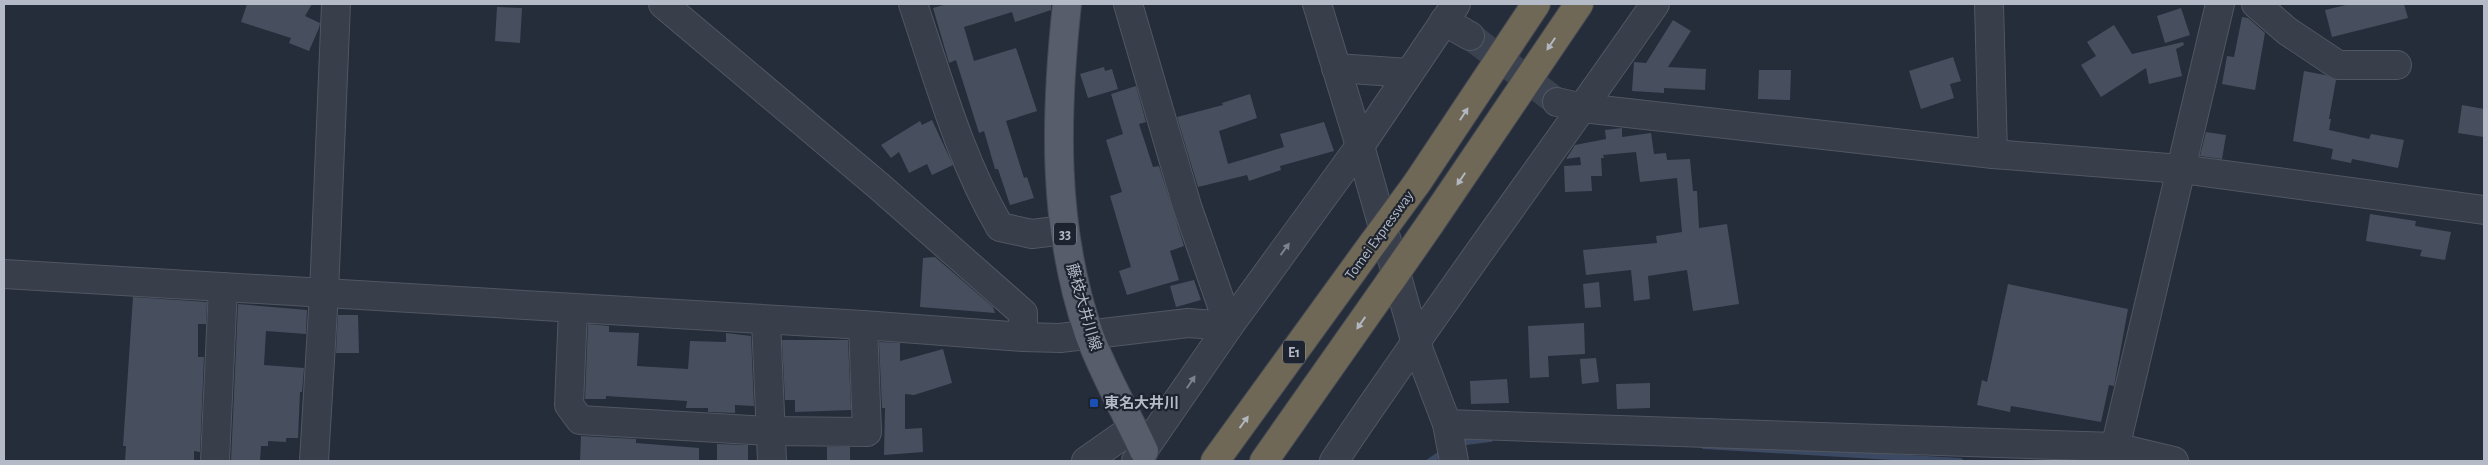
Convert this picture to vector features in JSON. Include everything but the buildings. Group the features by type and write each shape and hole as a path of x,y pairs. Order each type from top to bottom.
{"highway":[{"name":"Tomei Expressway","path":"1216,461 1417,184 1536,4"},
{"path":"1264,461 1430,224 1578,4"}],"main road":[{"name":"藤枝大井川線","path":"1067,4 1061,62 1057,158 1064,230 1089,333 1138,447"}],"street":[{"path":"314,461 324,293 336,4"},
{"path":"663,4 880,187 1023,313 1023,337"},
{"path":"913,4 950,113 986,204 1000,227 1032,234 1064,230"},
{"path":"1128,4 1187,206 1228,326"},
{"path":"1316,4 1360,146 1415,340 1447,424 1454,461"},
{"path":"1334,461 1415,340 1583,108 1655,4"},
{"path":"1989,4 1993,154"},
{"path":"2113,454 2220,4"},
{"path":"2256,4 2287,31 2338,65 2397,65"},
{"path":"1086,461 1138,447 1360,146 1450,12 1470,36"},
{"path":"1336,68 1409,73"},
{"path":"1557,102 1583,108 1993,154 2181,169 2484,210"},
{"path":"4,274 863,325 1023,337 1060,338 1089,333 1188,323 1228,326"},
{"path":"215,461 223,287"},
{"path":"573,309 569,406 580,420 770,430 867,432 863,325"},
{"path":"766,320 772,461"},
{"path":"1447,424 2113,454 2174,461"}],"waterway":[{"path":"1458,443 1490,439"},
{"path":"1704,446 1960,461"},
{"path":"1430,461 1445,451"}],"tunnel":[{"path":"1470,36 1557,102"}],"place":[{"name":"東名大井川","path":"1094,403"}]}
